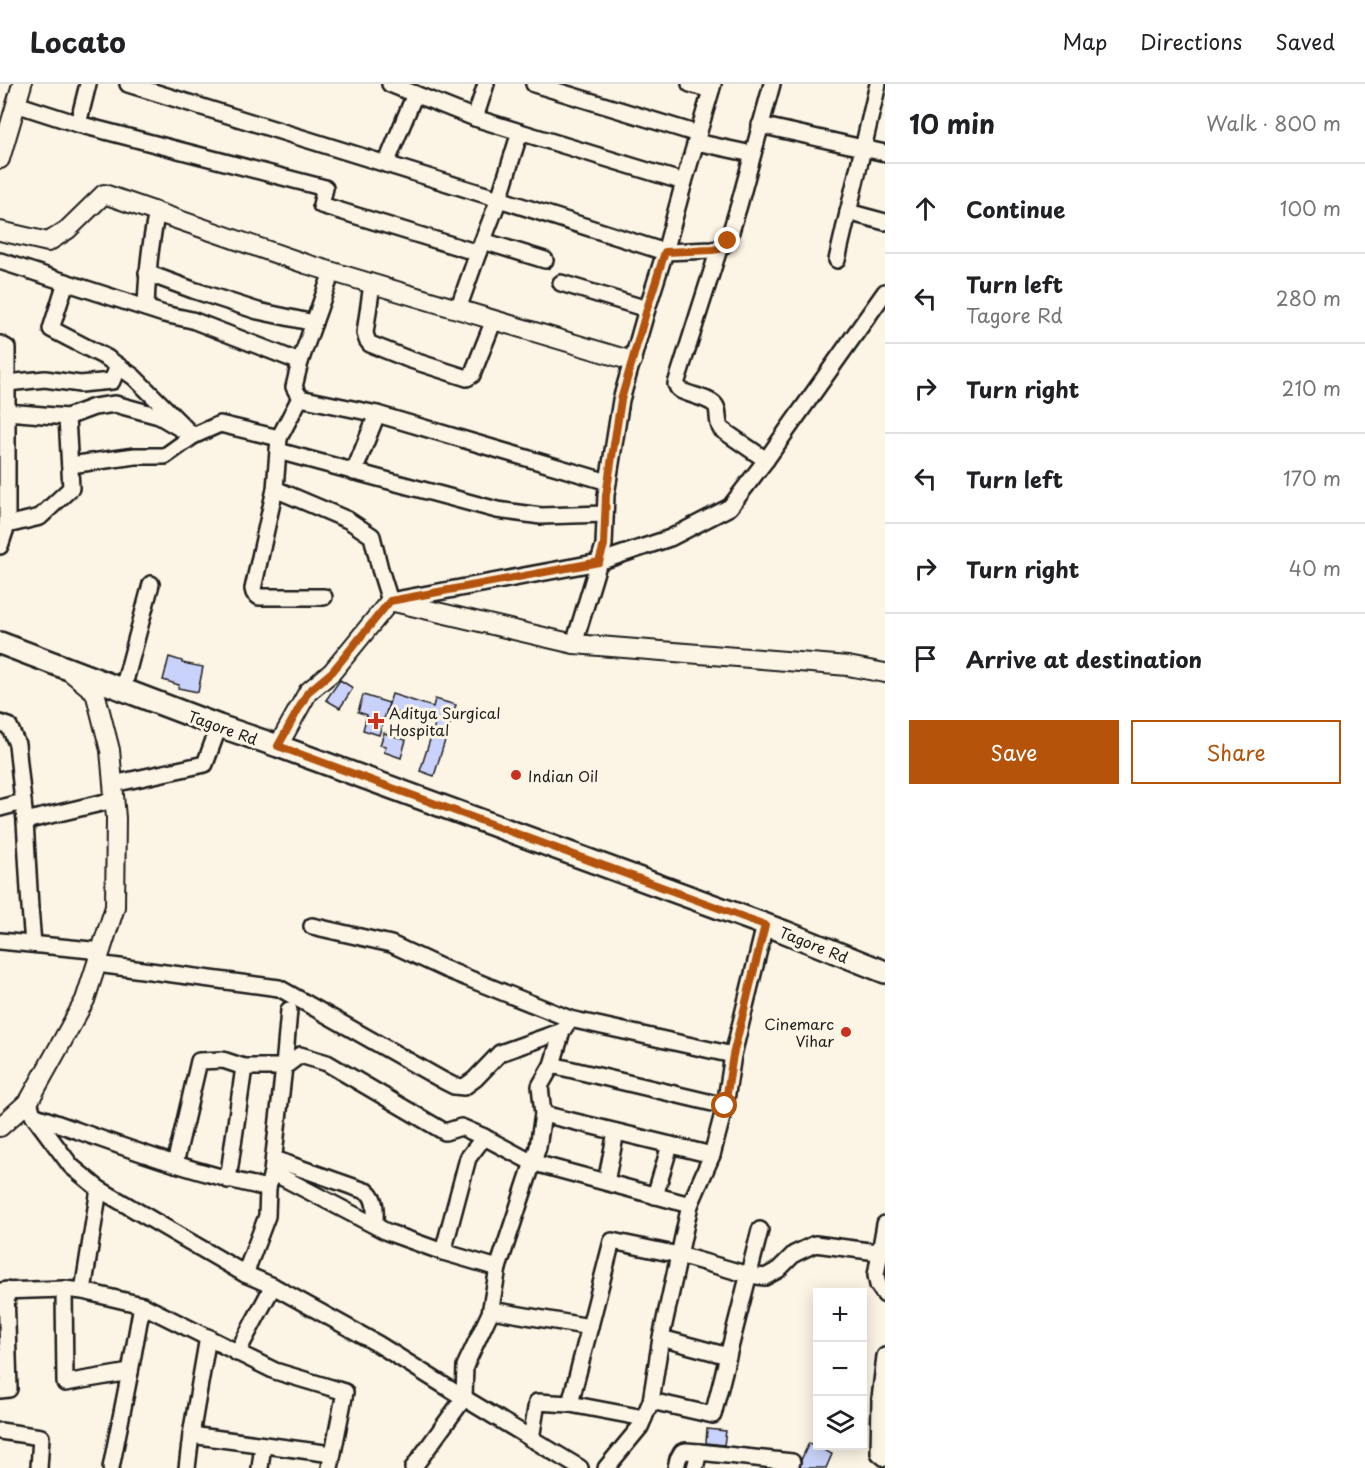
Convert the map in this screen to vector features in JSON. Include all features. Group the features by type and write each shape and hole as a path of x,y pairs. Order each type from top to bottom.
{"main road":[{"name":"Tagore Rd","path":"0,642 219,726 765,925 885,972"}],"street":[{"path":"0,159 22,84"},
{"path":"78,124 88,84"},
{"path":"128,84 171,90 386,164 665,252 719,249"},
{"path":"390,84 475,118 684,182"},
{"path":"475,118 486,84"},
{"path":"534,84 752,154"},
{"path":"574,644 604,545 608,482 621,400 712,87 690,84"},
{"path":"765,460 721,429 714,403 680,390 676,384 719,249 728,241 771,84"},
{"path":"837,260 878,84"},
{"path":"386,164 415,94"},
{"path":"16,104 78,124 325,188 321,205 480,247 545,260"},
{"path":"760,125 885,153"},
{"path":"458,309 499,199 520,132"},
{"path":"0,231 48,242 67,230 104,194 332,272 632,361"},
{"path":"146,308 147,273 157,212"},
{"path":"848,212 885,222"},
{"path":"0,261 146,308 192,320 300,362"},
{"path":"332,272 300,362 294,387 300,398 377,414 608,482"},
{"path":"147,273 192,291 258,311 314,323"},
{"path":"66,282 51,328 107,358 134,377 193,436"},
{"path":"561,283 647,309"},
{"path":"372,284 365,333 370,344 467,378 472,375 494,320"},
{"path":"278,746 308,692 332,672 390,601 599,562 670,538 730,507 885,292"},
{"path":"0,344 7,348 7,525 0,546"},
{"path":"7,383 45,379 80,384 112,381 118,366"},
{"path":"300,398 279,445 275,489 253,589 259,597 324,597"},
{"path":"7,412 67,417 94,407 115,404 159,416 193,436"},
{"path":"354,472 377,414"},
{"path":"7,525 40,517 71,488 67,417"},
{"path":"70,465 135,456 165,456 193,436 220,424 354,472 496,510 541,516 605,514"},
{"path":"275,489 348,520 372,536 390,601"},
{"path":"123,689 151,584"},
{"path":"390,601 574,644 848,666 885,673"},
{"path":"0,1127 31,1108 86,1000 115,907 116,818 110,750 94,692 67,668"},
{"path":"0,723 9,726 17,744 25,821 33,944"},
{"path":"25,821 205,764 219,726"},
{"path":"0,808 23,801"},
{"path":"606,1468 640,1427 651,1401 661,1338 690,1205 712,1155 725,1106 733,1055 765,925"},
{"path":"312,926 391,944 566,1025 733,1055"},
{"path":"0,941 33,944 279,988 454,1086 464,1087 500,1053 566,1025"},
{"path":"245,1274 267,1216 268,1188 273,1165 290,1010"},
{"path":"419,1466 464,1398 465,1366 491,1310 498,1268 531,1162 538,1147 543,1114 540,1086 552,1065 566,1025"},
{"path":"175,1164 199,1061 223,1059 244,1067 284,1067 300,1055 327,1063 445,1132 461,1127 531,1162 690,1205"},
{"path":"552,1065 725,1106"},
{"path":"228,1180 244,1067"},
{"path":"31,1108 175,1164 228,1180 268,1188"},
{"path":"31,1108 71,1166 99,1189 245,1274 273,1286 378,1344 580,1468"},
{"path":"543,1114 712,1155"},
{"path":"606,1182 616,1132"},
{"path":"443,1252 468,1158 484,1137"},
{"path":"655,1196 670,1145"},
{"path":"273,1165 368,1192 373,1196 375,1202 375,1226"},
{"path":"273,1165 387,1232 498,1268"},
{"path":"83,1291 99,1189"},
{"path":"885,1224 882,1253 876,1275 878,1285 885,1295"},
{"path":"651,1401 712,1415 760,1230"},
{"path":"570,1404 612,1241 765,1277 778,1270 794,1254 815,1244 882,1253"},
{"path":"237,1353 273,1286"},
{"path":"64,1289 65,1383 130,1372"},
{"path":"0,1389 9,1389 3,1290 64,1289 83,1291 142,1305 274,1371 345,1392 331,1461 263,1445 190,1435"},
{"path":"111,1468 142,1305"},
{"path":"491,1310 590,1328"},
{"path":"187,1468 190,1435 208,1338"},
{"path":"661,1338 728,1356"},
{"path":"885,1356 880,1399 879,1453 885,1458"},
{"path":"531,1439 537,1402 570,1404 644,1418"},
{"path":"0,1431 41,1437 39,1468"},
{"path":"260,1468 263,1445"},
{"path":"676,1468 682,1452 686,1451 792,1462"},
{"path":"695,1468 699,1452"}],"building":[{"path":"169,657 182,661 182,663 203,667 198,692 178,688 179,685 163,680"},
{"path":"340,680 353,688 340,708 326,700"},
{"path":"392,694 433,707 435,699 456,705 434,776 420,771 435,724 387,710"},
{"path":"363,695 389,703 379,735 363,730 367,715 358,712"},
{"path":"384,733 406,740 401,758 384,752 386,746 380,745"},
{"path":"707,1429 726,1431 724,1445 706,1443"},
{"path":"809,1443 813,1445 813,1450 824,1450 832,1454 826,1468 800,1468"}],"place":[{"name":"Aditya Surgical Hospital","path":"376,721"},
{"name":"Indian Oil","path":"516,775"},
{"name":"Cinemarc Vihar","path":"846,1032"}],"route":[{"path":"725,1106 733,1055 765,925 278,746 308,692 332,672 390,601 599,562 604,545 606,495 621,400 665,252 719,249 728,241"}]}
